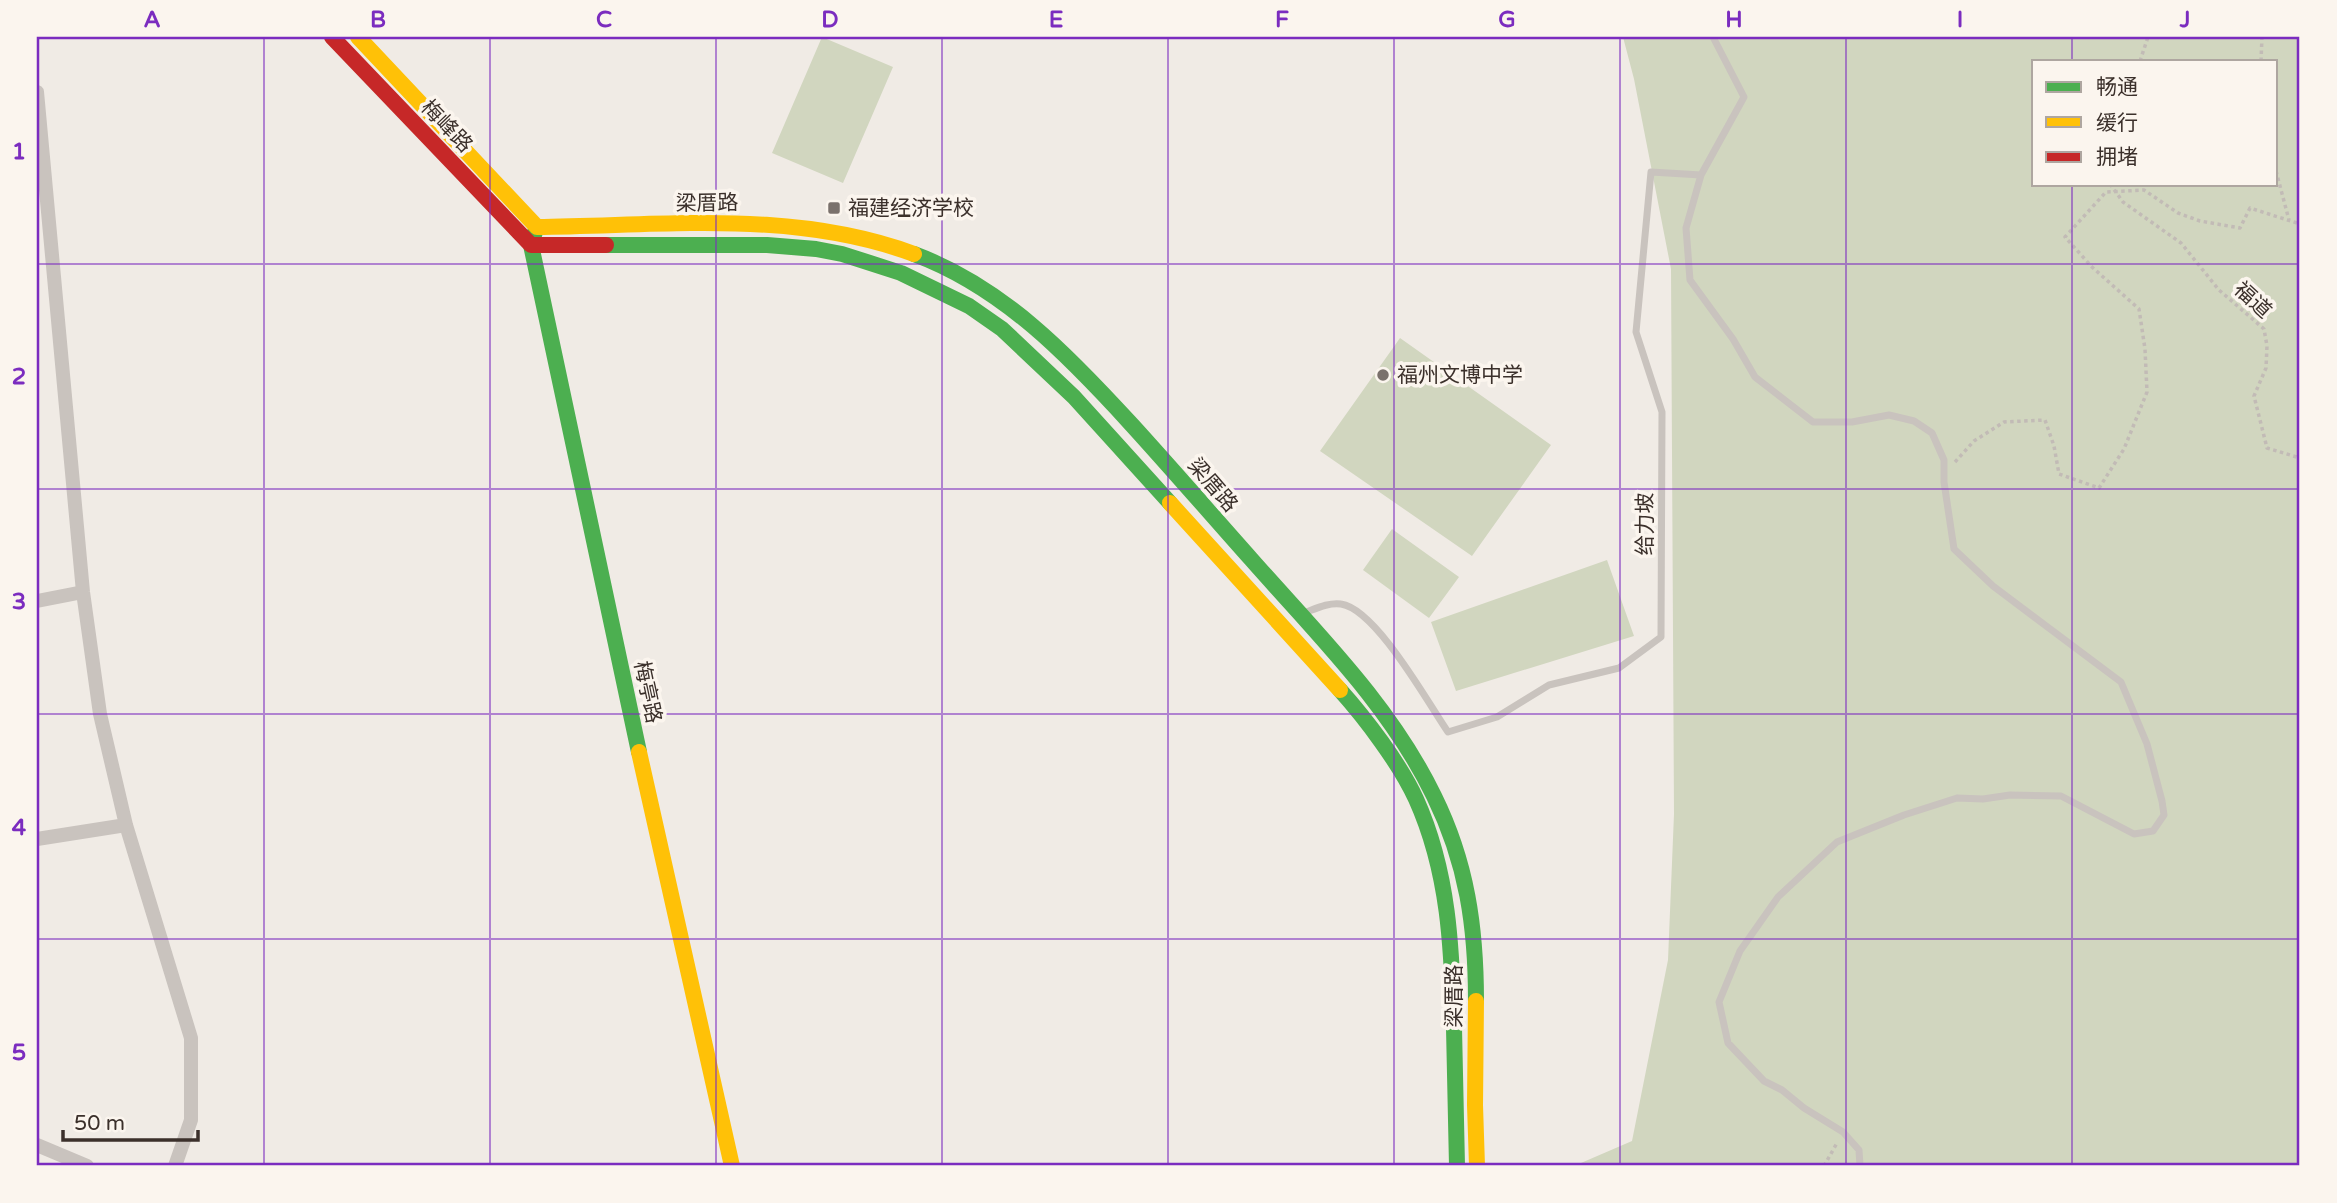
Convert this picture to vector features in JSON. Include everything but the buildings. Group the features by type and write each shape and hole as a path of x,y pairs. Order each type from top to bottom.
{"main road":[{"name":"梅峰路","path":"332,37 531,245"},
{"name":"梅峰路","path":"358,37 537,227"},
{"name":"梁厝路","path":"537,227 751,223 786,225 879,242 958,275 1002,301 1119,410 1368,691 1396,727 1423,771 1443,812 1461,864 1473,918 1477,1166"},
{"path":"531,245 537,227"},
{"name":"梅亭路","path":"531,245 669,891 732,1166"},
{"name":"梁厝路","path":"531,245 767,246 816,249 842,254 901,273 969,306 1002,329 1074,397 1349,700 1371,727 1415,797 1439,868 1447,904 1452,953 1457,1166"}],"street":[{"path":"37,94 83,592 100,714 126,825 191,1038 191,1120 176,1166"},
{"path":"37,601 83,592"},
{"path":"37,839 126,825"},
{"path":"37,1145 87,1166"}],"lane":[{"path":"1713,37 1744,97 1701,175 1686,228 1690,280 1733,339 1755,377 1813,422 1852,422 1889,415 1914,421 1932,433 1944,460 1944,482 1954,549 1993,586 2121,682 2147,744 2164,815 2153,831 2134,834 2061,796 1957,798 1838,842 1779,897 1741,951 1719,1002 1728,1043 1764,1081 1782,1090 1804,1108 1843,1132 1859,1150 1860,1166"},
{"name":"给力坡","path":"1300,615 1334,603 1357,611 1392,647 1448,732 1497,717 1549,685 1619,668 1661,637 1662,412 1636,332 1651,173 1701,175"}],"path":[{"path":"2140,60 2148,37"},
{"path":"2261,60 2262,37"},
{"path":"2278,178 2289,220"},
{"name":"福道","path":"2111,186 2123,202 2181,243 2219,290 2263,329 2267,346 2266,368 2254,396 2267,448 2300,458"},
{"path":"1944,460 1954,463 1974,441 2004,422 2045,420 2054,446 2059,474 2099,488 2124,449 2147,392 2145,349 2139,309 2092,267 2065,237 2106,191 2144,190 2178,213 2200,221 2240,228 2250,208 2300,224"},
{"path":"1824,1166 1843,1132"}],"green space":[{"path":"822,37 893,67 843,183 772,153"},
{"path":"1623,37 2300,37 2300,1166 1574,1166 1632,1141 1668,960 1674,814 1671,269 1634,79"},
{"path":"1400,338 1551,445 1472,556 1320,451"},
{"path":"1392,529 1459,577 1429,618 1363,570"},
{"path":"1607,560 1634,636 1456,691 1431,622"}],"traffic: fast":[{"path":"535,232 531,245 639,752"},
{"path":"606,245 767,245 816,249 842,254 901,273 969,306 1002,329 1074,397 1170,503"},
{"path":"914,254 977,285 1005,304 1059,349 1147,442 1351,671 1374,701 1416,763 1434,796 1454,846 1462,871 1471,921 1476,1001"},
{"path":"1340,690 1401,771 1416,799 1436,854 1447,911 1452,969 1457,1166"}],"traffic: slow":[{"path":"358,37 537,227"},
{"path":"537,227 680,223 775,225 868,240 914,254"},
{"path":"1170,503 1340,690"},
{"path":"639,752 732,1166"},
{"path":"1476,1001 1477,1166"}],"traffic: jam":[{"path":"332,37 531,245 606,245"}],"place":[{"name":"福建经济学校","path":"834,208"},
{"name":"福州文博中学","path":"1383,375"}]}
